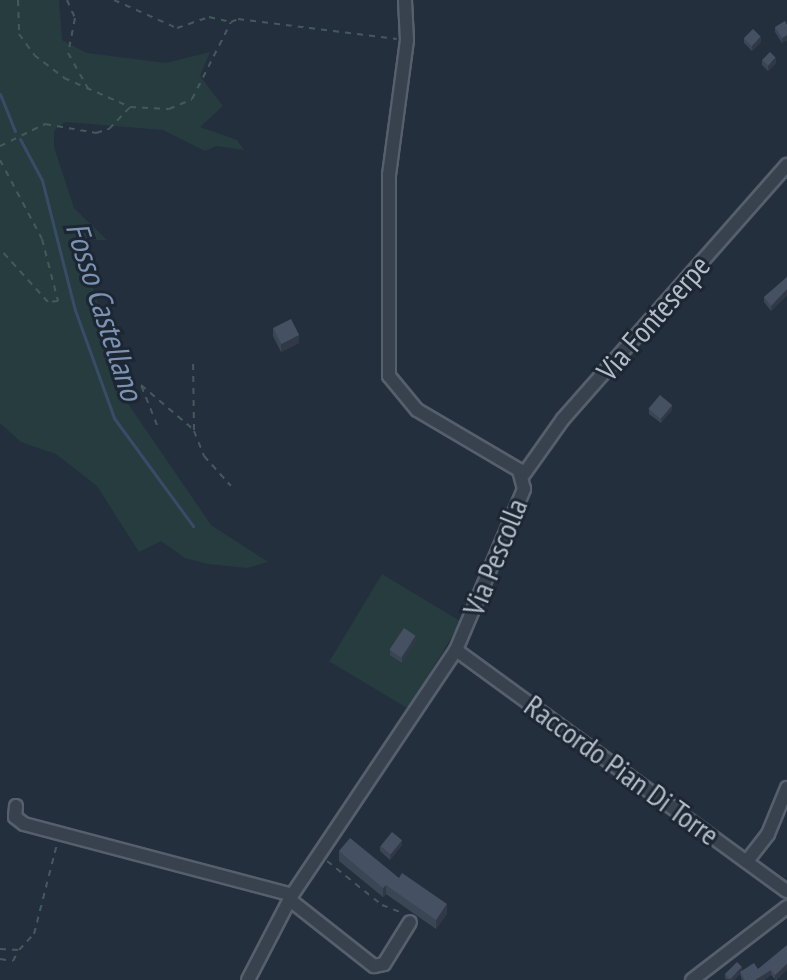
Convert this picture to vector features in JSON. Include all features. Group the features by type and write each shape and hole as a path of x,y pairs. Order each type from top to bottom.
{"street":[{"name":"Via Pescolla","path":"248,980 291,897 456,650 524,489 524,474 417,410 389,376 389,175 407,40 405,0"},
{"name":"Via Fonteserpe","path":"524,474 563,419 787,165"},
{"name":"Raccordo Pian Di Torre","path":"456,650 787,891"},
{"path":"747,861 768,834 787,788"},
{"path":"16,806 19,821 291,897 374,966 384,964 410,922"},
{"path":"692,980 787,907"}],"path":[{"path":"18,0 15,18 34,55 90,91 130,107 169,109 192,99 231,22"},
{"path":"67,0 75,18 68,53 90,91"},
{"path":"114,0 177,28 209,17 231,22 407,40"},
{"path":"0,146 45,124 96,133 109,129 130,107"},
{"path":"0,160 42,239 58,301 48,302 0,249"},
{"path":"193,359 194,430 204,456 231,486"},
{"path":"157,425 141,385 194,430"},
{"path":"0,959 13,961 34,934 60,834"},
{"path":"325,859 382,905 400,912"},
{"path":"0,949 19,950"}],"green space":[{"path":"0,0 59,0 62,40 87,53 166,63 210,52 200,76 223,106 200,127 237,140 244,150 216,146 205,151 163,130 65,122 54,131 54,147 74,208 107,240 91,240 81,266 96,294 107,365 120,392 211,525 268,562 247,568 208,564 185,558 161,541 139,552 97,486 56,454 21,442 0,423"},
{"path":"382,574 461,621 408,709 329,661"}],"building":[{"path":"785,21 787,35 782,38 775,27"},
{"path":"753,29 761,37 752,46 744,38"},
{"path":"770,52 776,58 768,65 762,60"},
{"path":"787,277 787,289 771,306 764,297"},
{"path":"291,319 299,335 281,344 273,328"},
{"path":"660,395 672,405 661,419 648,409"},
{"path":"404,628 416,636 401,657 389,650"},
{"path":"392,832 402,840 391,854 381,846"},
{"path":"350,838 399,878 402,873 447,904 436,920 386,885 383,888 339,851"},
{"path":"787,945 787,964 775,975 771,970 755,980 745,980 740,972 754,963 758,969"},
{"path":"737,962 742,967 730,979 725,974"}],"waterway":[{"name":"Fosso Castellano","path":"0,94 15,131"},
{"name":"Fosso Castellano","path":"20,139 42,180 75,310 114,418 193,526"}]}
